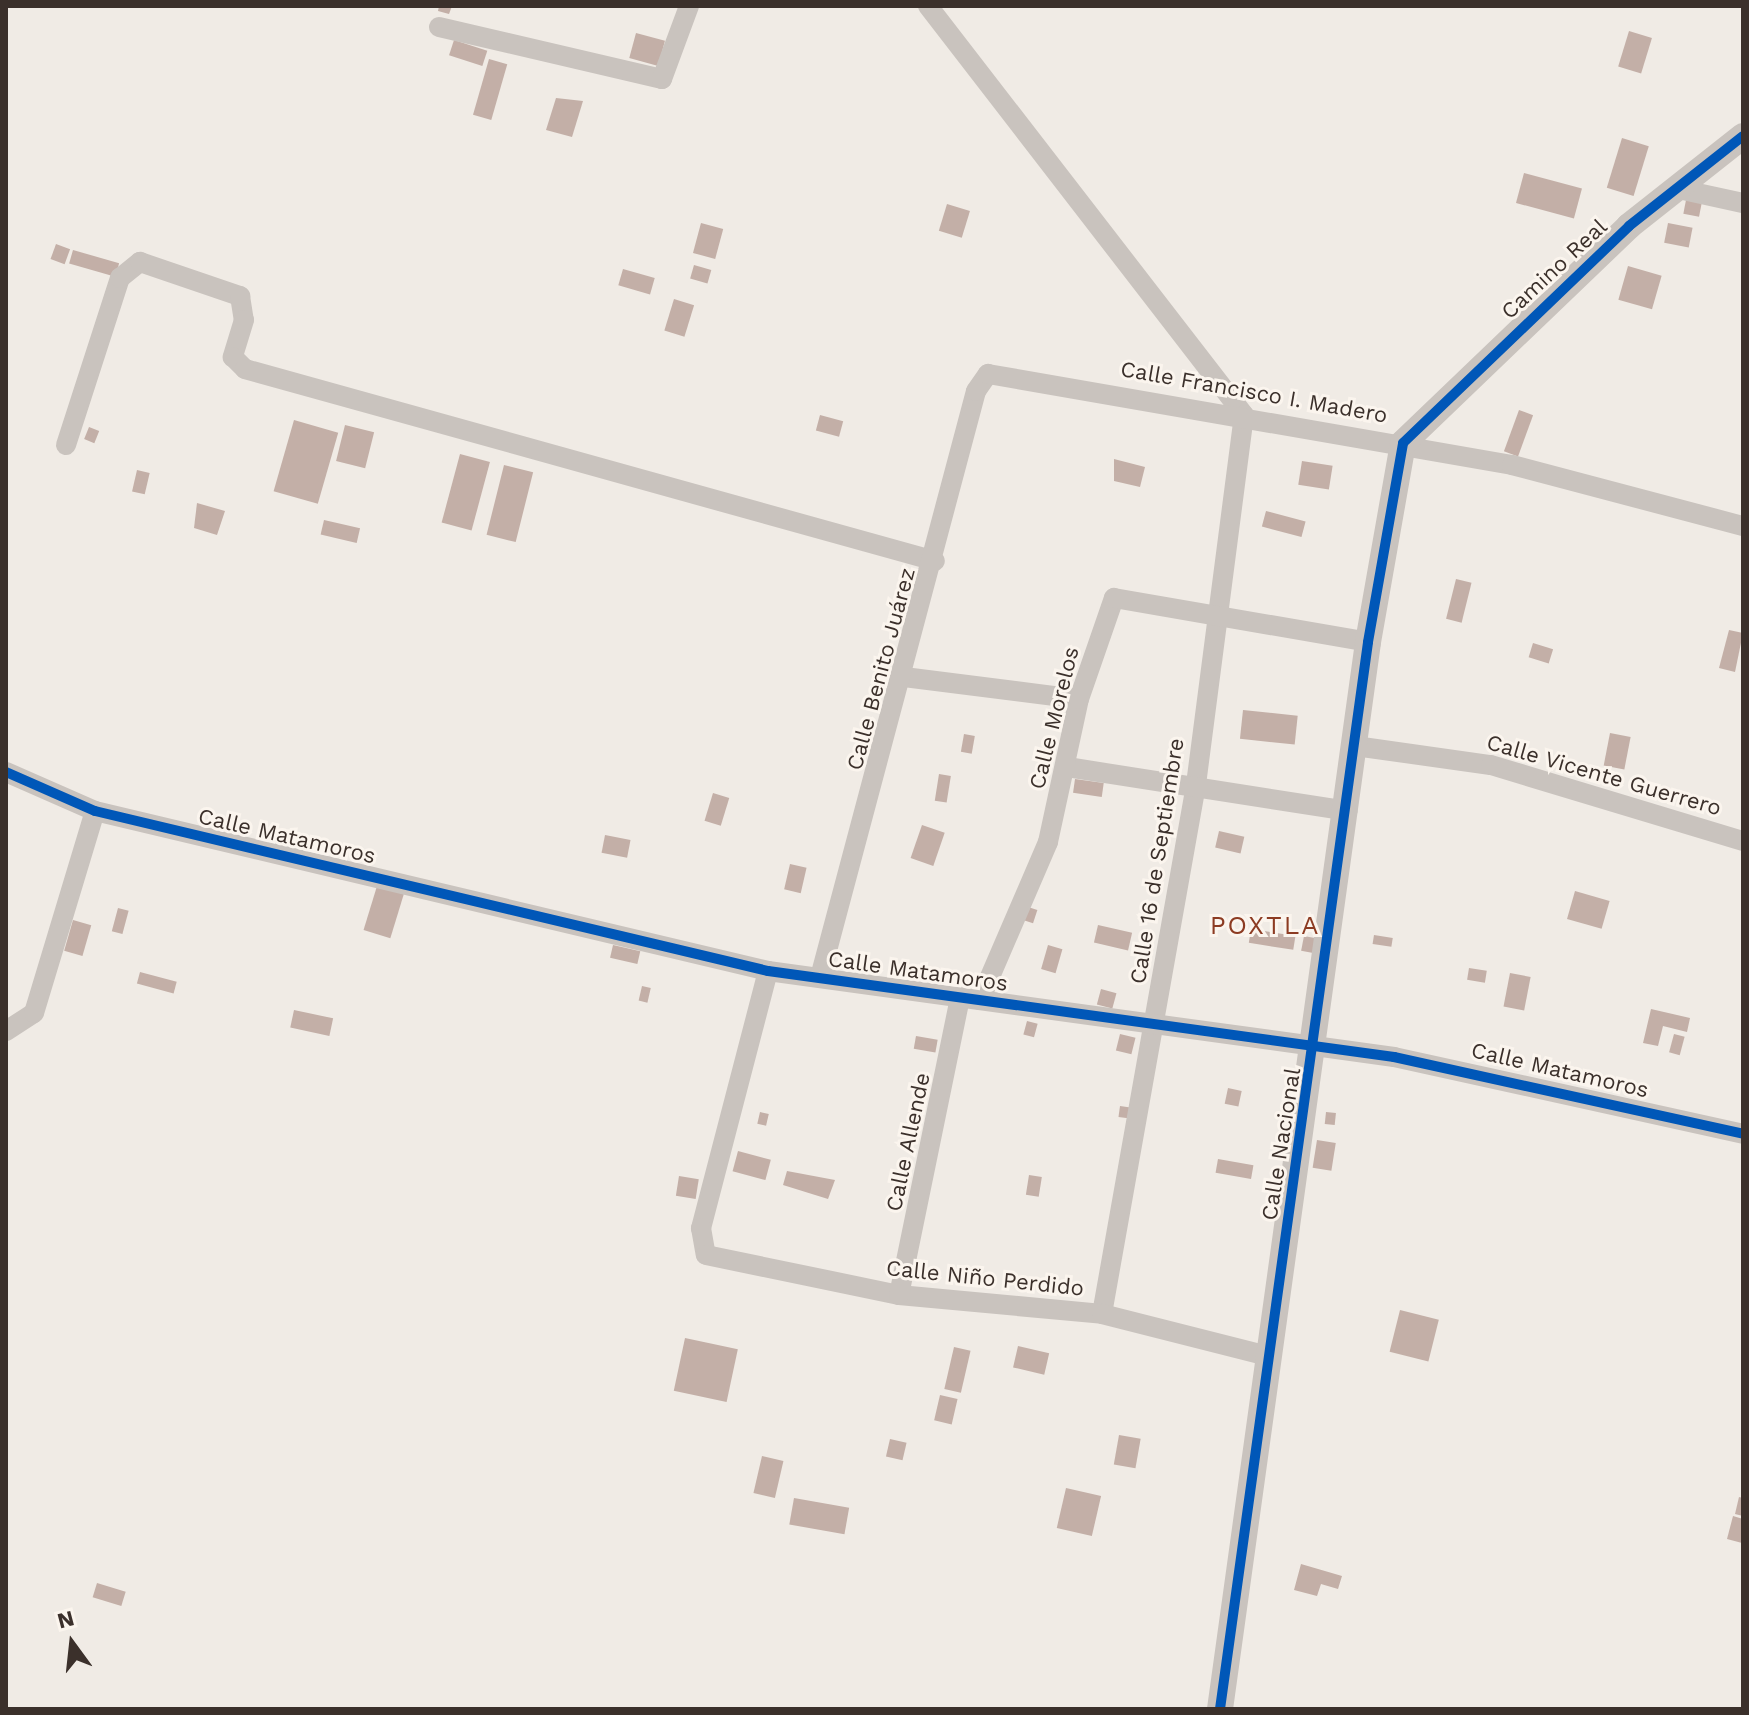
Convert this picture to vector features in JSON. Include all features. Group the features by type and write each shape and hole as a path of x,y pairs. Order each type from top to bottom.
{"street":[{"path":"439,27 662,79 689,6"},
{"path":"928,6 1244,415"},
{"name":"Camino Real","path":"1403,443 1674,188 1743,136"},
{"path":"1674,188 1743,203"},
{"path":"66,445 120,278 140,262 240,296 244,320 233,357 245,369 935,561"},
{"name":"Calle Francisco I. Madero","path":"988,374 1403,443 1743,526"},
{"name":"Calle Benito Juárez","path":"820,977 935,561 976,391 988,374"},
{"name":"Calle 16 de Septiembre","path":"1102,1314 1196,785 1215,616 1244,415"},
{"name":"Calle Nacional","path":"1220,1709 1268,1356 1316,1047 1368,642 1403,443"},
{"name":"Calle Morelos","path":"970,998 1048,842 1067,767 1079,699 1114,598 1368,642"},
{"path":"904,677 1079,699"},
{"name":"Calle Vicente Guerrero","path":"1355,746 1491,765 1743,841"},
{"path":"1067,767 1348,811"},
{"name":"Calle Matamoros","path":"6,772 95,811 768,971 1479,1072 1743,1134"},
{"path":"6,1031 34,1013 95,811"},
{"name":"Calle Niño Perdido","path":"768,971 701,1245 714,1260 899,1295 1102,1314 1268,1356"},
{"name":"Calle Allende","path":"899,1295 970,998"}],"building":[{"path":"439,6 452,6 449,14 438,11"},
{"path":"1629,31 1652,38 1641,73 1618,66"},
{"path":"636,33 665,41 658,66 629,58"},
{"path":"454,40 487,51 482,66 449,55"},
{"path":"489,59 507,64 491,120 473,115"},
{"path":"556,98 583,101 572,137 546,130"},
{"path":"1622,138 1649,146 1634,196 1607,188"},
{"path":"1524,173 1582,189 1574,218 1516,203"},
{"path":"1686,200 1702,203 1699,217 1683,214"},
{"path":"947,204 970,211 962,238 939,231"},
{"path":"701,223 723,229 715,259 693,253"},
{"path":"1668,223 1693,228 1689,247 1664,243"},
{"path":"56,244 70,249 65,264 51,259"},
{"path":"73,250 119,263 115,277 69,263"},
{"path":"694,265 711,270 707,283 690,278"},
{"path":"1628,266 1662,276 1652,309 1618,300"},
{"path":"623,269 655,278 650,294 618,285"},
{"path":"674,299 694,305 684,337 664,331"},
{"path":"1519,410 1533,415 1518,456 1504,451"},
{"path":"820,415 843,421 839,437 816,430"},
{"path":"294,420 338,433 318,504 274,491"},
{"path":"345,425 374,432 365,468 336,461"},
{"path":"89,427 99,431 94,443 84,439"},
{"path":"460,454 490,462 472,531 442,523"},
{"path":"1114,459 1145,467 1140,487 1114,481"},
{"path":"1302,461 1333,466 1329,490 1298,485"},
{"path":"504,465 533,472 516,542 487,535"},
{"path":"137,470 150,473 145,494 132,491"},
{"path":"197,503 225,511 217,535 194,528"},
{"path":"1266,511 1306,522 1301,537 1262,526"},
{"path":"324,520 360,528 357,543 321,535"},
{"path":"1456,579 1472,583 1462,623 1446,619"},
{"path":"1729,630 1743,633 1735,672 1719,668"},
{"path":"1533,643 1553,649 1549,663 1529,657"},
{"path":"1243,710 1298,716 1295,745 1240,739"},
{"path":"1610,733 1631,737 1624,769 1604,765"},
{"path":"964,734 975,736 972,754 961,752"},
{"path":"939,774 951,776 947,803 935,801"},
{"path":"1075,779 1104,783 1102,797 1073,793"},
{"path":"713,793 729,798 721,826 705,821"},
{"path":"922,825 945,833 933,866 911,858"},
{"path":"1219,831 1244,837 1241,853 1215,848"},
{"path":"605,835 631,840 627,858 602,853"},
{"path":"790,864 807,868 801,893 784,889"},
{"path":"377,886 404,894 390,938 364,930"},
{"path":"1575,891 1610,901 1602,929 1567,919"},
{"path":"1025,906 1037,910 1033,923 1021,919"},
{"path":"118,908 129,911 122,934 112,931"},
{"path":"73,920 91,925 82,956 64,951"},
{"path":"1098,925 1132,933 1128,950 1094,943"},
{"path":"1251,929 1295,936 1293,950 1249,943"},
{"path":"1374,935 1393,938 1391,947 1373,944"},
{"path":"1304,936 1319,939 1316,954 1301,951"},
{"path":"613,945 640,951 637,964 610,958"},
{"path":"1048,945 1062,949 1056,973 1041,969"},
{"path":"1469,968 1487,971 1485,983 1467,980"},
{"path":"140,972 177,982 174,993 137,984"},
{"path":"1510,973 1531,977 1524,1010 1504,1006"},
{"path":"642,986 651,988 647,1003 639,1001"},
{"path":"1101,989 1116,993 1112,1009 1097,1004"},
{"path":"1651,1009 1690,1018 1687,1032 1663,1026 1658,1046 1643,1043"},
{"path":"294,1010 333,1018 329,1036 290,1028"},
{"path":"1027,1021 1038,1024 1034,1037 1023,1035"},
{"path":"1120,1034 1136,1038 1131,1054 1116,1050"},
{"path":"1674,1034 1685,1037 1680,1055 1669,1052"},
{"path":"916,1036 938,1040 935,1053 914,1049"},
{"path":"1228,1088 1242,1091 1238,1107 1225,1104"},
{"path":"1120,1106 1134,1108 1132,1119 1118,1117"},
{"path":"760,1112 769,1114 766,1126 757,1124"},
{"path":"1326,1112 1336,1113 1335,1125 1325,1124"},
{"path":"1317,1140 1336,1143 1331,1171 1313,1168"},
{"path":"738,1151 771,1160 765,1180 733,1171"},
{"path":"1218,1159 1253,1165 1251,1179 1216,1173"},
{"path":"787,1171 835,1180 828,1199 783,1185"},
{"path":"1029,1175 1042,1177 1039,1197 1026,1195"},
{"path":"679,1176 699,1179 696,1199 676,1196"},
{"path":"1400,1310 1439,1320 1428,1361 1390,1352"},
{"path":"685,1338 738,1349 727,1402 674,1391"},
{"path":"1018,1346 1049,1353 1044,1375 1013,1367"},
{"path":"954,1347 971,1351 961,1393 944,1389"},
{"path":"940,1395 958,1399 952,1424 934,1420"},
{"path":"1119,1435 1141,1439 1135,1468 1114,1465"},
{"path":"890,1439 907,1443 903,1460 886,1457"},
{"path":"762,1456 783,1461 775,1498 753,1493"},
{"path":"1066,1488 1101,1496 1092,1536 1057,1528"},
{"path":"1739,1497 1743,1498 1743,1516 1735,1514"},
{"path":"794,1498 849,1508 844,1534 789,1525"},
{"path":"1733,1516 1743,1519 1742,1543 1727,1539"},
{"path":"1301,1564 1342,1576 1338,1589 1321,1584 1317,1596 1294,1590"},
{"path":"97,1583 126,1592 121,1606 93,1597"}],"cycle path":[{"path":"1220,1709 1368,642 1403,443 1629,226 1743,136"},
{"path":"6,772 95,811 768,971 1394,1057 1743,1134"}],"district":[{"name":"POXTLA","path":"1265,926"}]}
